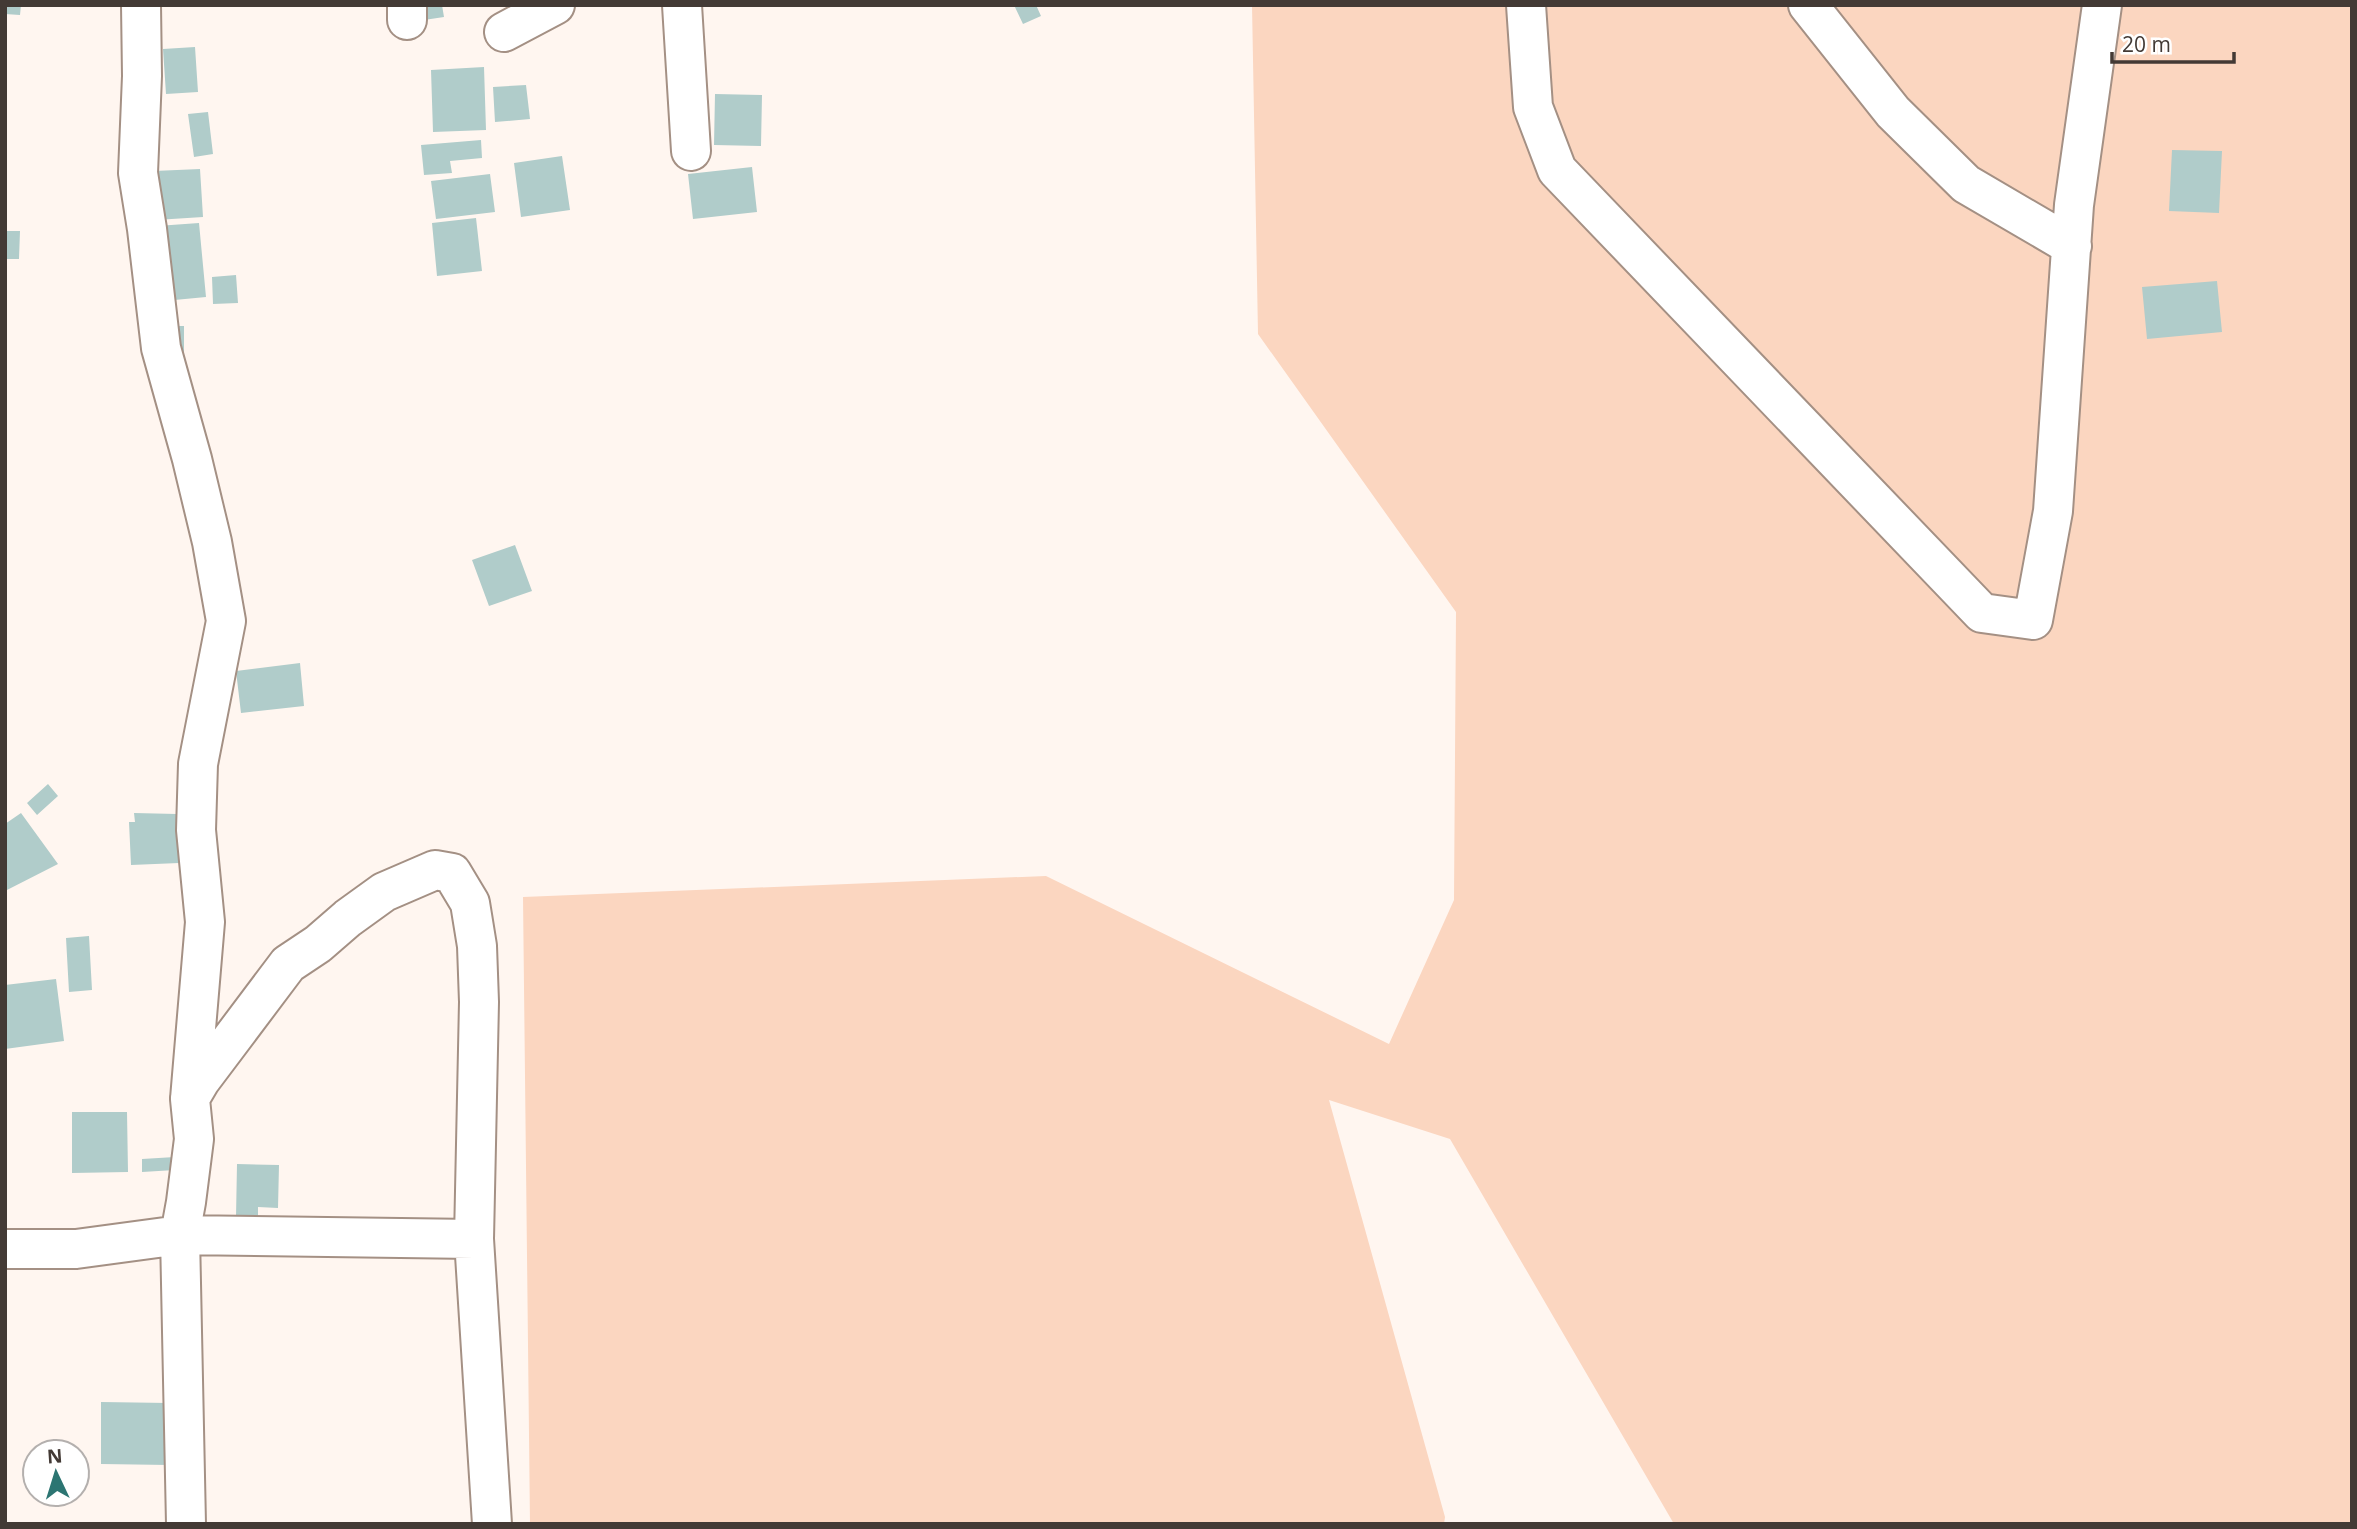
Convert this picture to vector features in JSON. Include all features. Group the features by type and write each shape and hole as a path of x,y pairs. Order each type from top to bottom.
{"street":[{"path":"141,5 142,76 138,173 161,348 209,530 226,621 198,764 196,830 205,922 190,1099 194,1139 187,1202 180,1235 186,1524"},
{"path":"504,32 555,5"},
{"path":"682,5 691,151"},
{"path":"1526,5 1533,107 1557,170 1982,612 2033,621 2053,510 2074,205 2102,5"},
{"path":"1808,5 1893,112 1966,184 2072,246"},
{"path":"190,1099 200,1081 288,964 318,944 384,891 435,870 452,873 470,903 477,946 479,1002 474,1238 492,1524"},
{"path":"5,1249 76,1250 180,1235 474,1238"}],"shaded area":[{"path":"1252,5 2352,5 2352,1524 1674,1524 1450,1139 1329,1100 1445,1517 1444,1524 530,1524 523,897 1046,876 1389,1044 1454,900 1456,612 1258,334"}],"building":[{"path":"5,5 21,5 20,15 5,14"},
{"path":"421,5 442,5 444,17 424,20"},
{"path":"1014,5 1036,5 1041,16 1023,24"},
{"path":"195,47 198,92 166,94 163,49"},
{"path":"484,67 486,130 433,132 431,70"},
{"path":"526,85 530,119 495,122 493,87"},
{"path":"715,94 762,95 761,146 714,145"},
{"path":"208,112 213,154 194,157 188,114"},
{"path":"481,140 482,158 450,161 452,173 424,175 421,145"},
{"path":"2172,150 2222,151 2219,213 2169,211"},
{"path":"562,156 570,210 521,217 514,163"},
{"path":"752,167 757,212 693,219 688,174"},
{"path":"200,169 203,217 156,220 154,171"},
{"path":"490,174 495,212 436,219 431,181"},
{"path":"476,218 482,271 437,276 432,223"},
{"path":"199,223 206,297 164,301 157,226"},
{"path":"5,231 20,231 19,259 5,259"},
{"path":"236,275 238,303 213,304 212,277"},
{"path":"2217,281 2222,332 2147,339 2142,287"},
{"path":"167,326 184,326 184,356 167,357"},
{"path":"515,545 532,591 489,606 472,560"},
{"path":"300,663 304,706 241,713 236,671"},
{"path":"48,784 58,796 37,815 27,803"},
{"path":"21,813 58,864 5,891 5,824"},
{"path":"134,813 177,814 179,863 131,865 129,822 135,822"},
{"path":"89,936 92,990 69,992 66,938"},
{"path":"56,979 64,1041 5,1049 5,985"},
{"path":"72,1112 127,1112 128,1172 72,1173"},
{"path":"175,1157 175,1170 142,1172 142,1159"},
{"path":"237,1164 279,1165 278,1208 258,1207 258,1218 236,1217"},
{"path":"101,1402 169,1403 169,1465 101,1464"}]}
